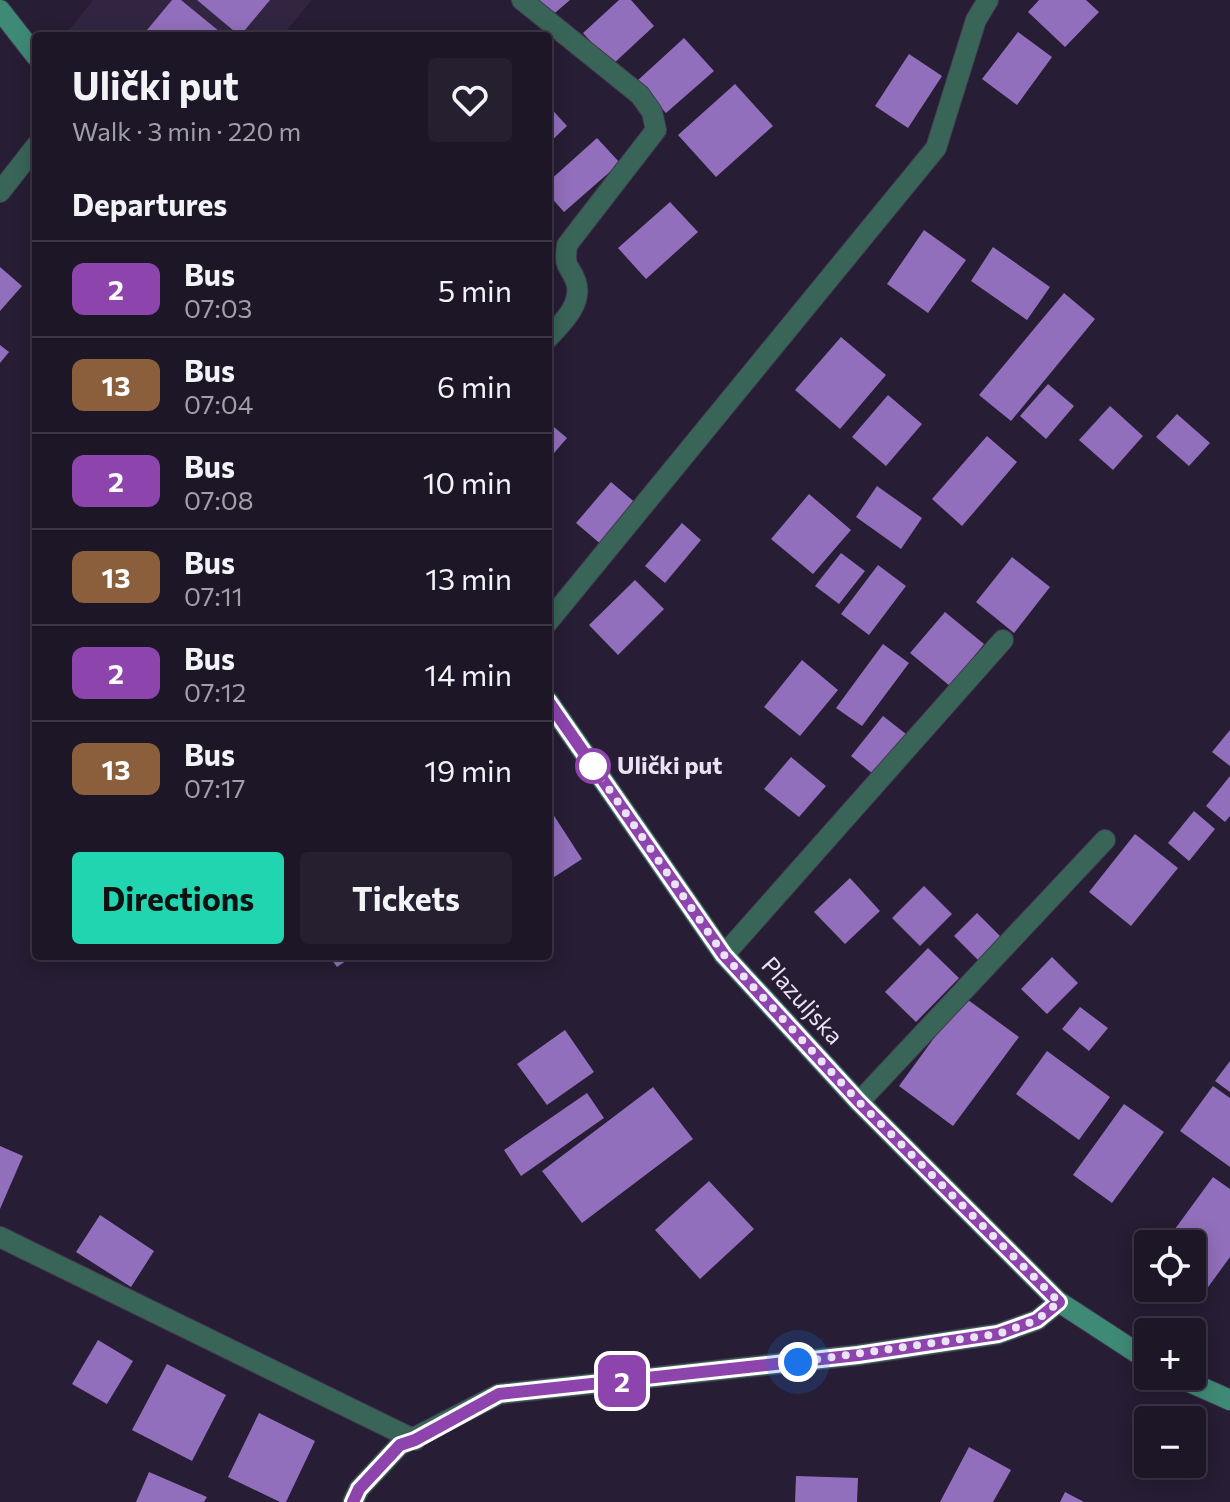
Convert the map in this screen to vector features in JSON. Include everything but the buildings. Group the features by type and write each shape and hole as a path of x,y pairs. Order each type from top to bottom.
{"main road":[{"path":"0,10 32,51"},
{"name":"Plazuljska","path":"552,707 724,955 859,1102 1059,1302 1134,1351"},
{"path":"1206,1389 1230,1400"}],"street":[{"path":"522,0 640,95 652,112 656,130 567,245 565,264 576,283 577,301 552,334"},
{"path":"552,617 936,148 976,20 988,0"},
{"path":"0,192 32,151"},
{"path":"724,955 1003,640"},
{"path":"859,1102 1105,840"},
{"path":"0,1237 415,1440"},
{"path":"353,1502 359,1489 400,1445 415,1440 499,1394 858,1355 998,1334 1037,1320 1059,1302"}],"shaded area":[{"path":"93,0 312,0 285,32 67,32"}],"bus line":[{"name":"2","path":"353,1502 359,1489 400,1445 415,1440 499,1394 858,1355 998,1334 1037,1320 1059,1302 859,1102 724,955 552,707"}],"place":[{"name":"Ulički put","path":"593,766"}],"route":[{"path":"593,766 724,955 859,1102 1059,1302 1037,1320 998,1334 798,1362"}]}
